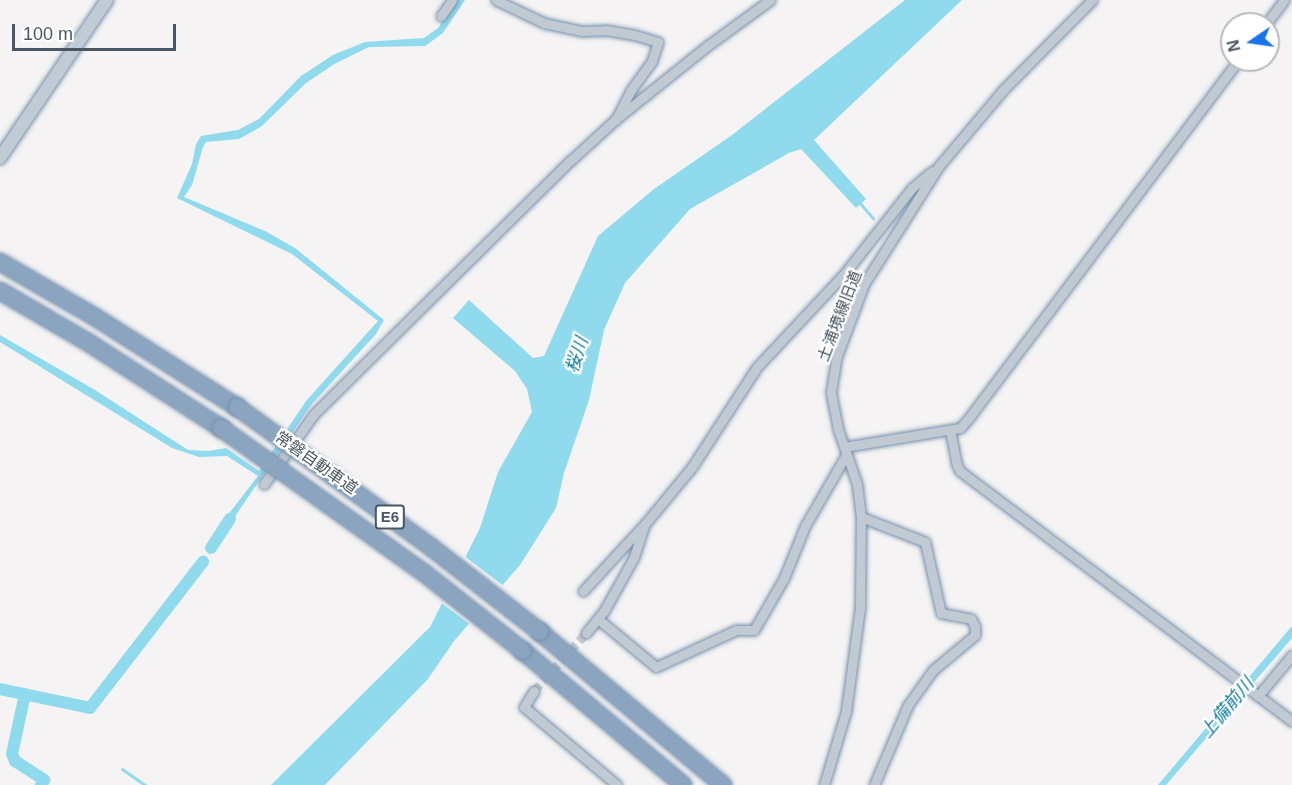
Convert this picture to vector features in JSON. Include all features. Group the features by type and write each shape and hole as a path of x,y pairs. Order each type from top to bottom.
{"highway":[{"name":"常磐自動車道","path":"0,262 95,317 237,407 431,547 540,632 723,785"},
{"name":"常磐自動車道","path":"0,291 86,341 221,428 405,559 523,651 683,785"}],"street":[{"path":"0,158 107,0"},
{"path":"441,16 452,0"},
{"path":"496,0 544,23 583,31 626,33 658,42 652,61 626,98 616,119"},
{"path":"264,484 314,414 570,161 616,119 707,46 770,0"},
{"name":"土浦境線旧道","path":"824,785 847,700 860,607 861,517 857,484 845,451 831,392 837,356 864,284 939,166 1003,90 1092,0"},
{"path":"597,619 656,667 736,630 754,630 784,578 805,526 845,451 960,428 1230,72"},
{"path":"583,591 645,524 692,467 757,367 844,274 912,188 939,166"},
{"path":"950,430 960,471 1292,721"},
{"path":"861,517 925,542 941,613 971,619 975,627 975,635 933,670 908,705 874,785"},
{"path":"586,633 597,619 634,557 645,524"},
{"path":"1256,694 1292,656"},
{"path":"534,691 524,707 617,785"}],"water":[{"path":"456,0 465,0 443,33 425,46 369,47 336,63 306,83 262,126 239,139 206,142 203,147 192,185 184,197 265,231 295,248 384,320 376,334 311,405 223,534 217,529 258,476 227,456 199,457 172,448 0,342 0,335 95,390 188,450 209,451 226,448 259,471 306,401 378,321 292,254 177,198 192,164 196,144 201,136 238,130 259,119 301,76 333,55 365,42 424,38 438,28"},
{"name":"桜川","path":"905,0 962,0 814,140 866,199 856,208 801,149 789,153 690,209 625,283 604,330 589,400 564,473 556,508 520,565 454,641 428,679 325,785 271,785 430,627 480,528 498,472 532,412 527,389 515,371 453,318 469,300 533,358 544,356 598,236 654,189 732,135"},
{"name":"上備前川","path":"1292,626 1292,638 1166,785 1158,785"}],"pier":[{"path":"463,555 505,587 472,626 440,602"}],"waterway":[{"path":"858,201 873,218"},
{"path":"211,548 230,519"},
{"path":"0,689 90,708 203,562"},
{"path":"25,694 12,754 15,761 44,780 41,785"},
{"path":"122,769 145,785"}],"tunnel":[{"path":"534,691 586,633"}]}
